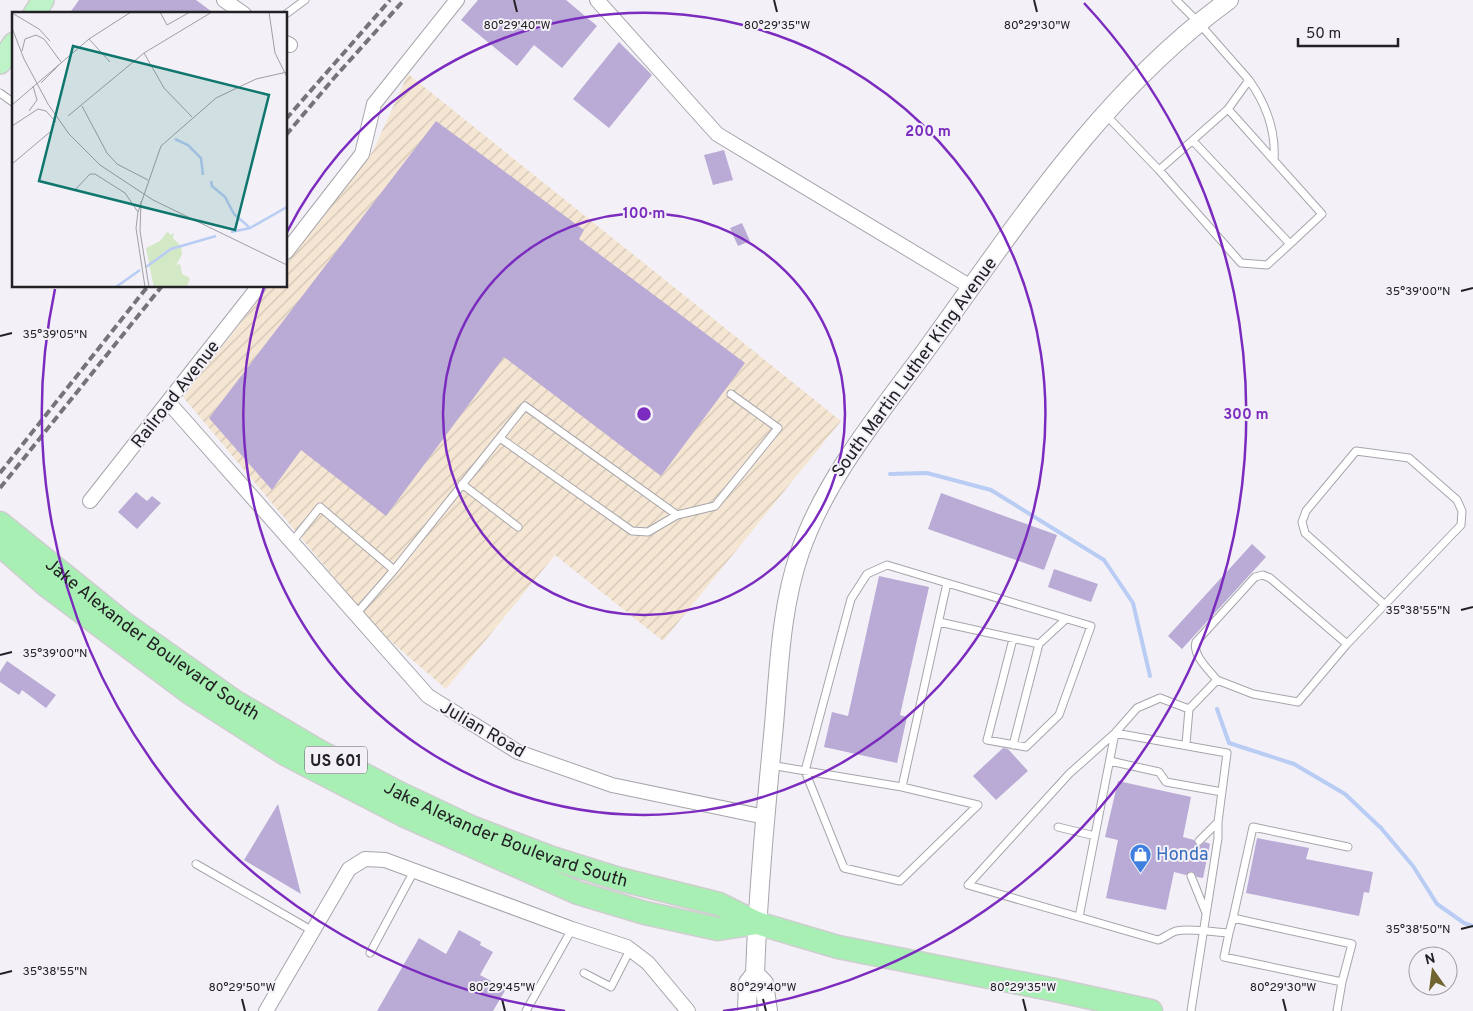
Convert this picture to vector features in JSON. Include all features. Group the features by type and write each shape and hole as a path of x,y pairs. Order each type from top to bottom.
{"highway":[{"name":"Jake Alexander Boulevard South","path":"0,523 125,624 234,701 317,750 399,793 471,827 552,858 619,879 720,904 757,923 838,947 1150,1011"},
{"name":"Jake Alexander Boulevard South","path":"0,545 47,586 126,647 190,693 287,755 403,815 578,893 645,913 718,929 757,923"},
{"path":"0,559 42,592 126,647"}],"street":[{"path":"224,0 241,12"},
{"path":"288,249 362,154 374,104 457,0"},
{"path":"597,0 717,134 971,288"},
{"name":"South Martin Luther King Avenue","path":"765,817 783,625 800,550 835,475 971,288 1104,113 1198,22 1229,0"},
{"name":"Railroad Avenue","path":"90,501 169,403 257,288"},
{"name":"Julian Road","path":"169,403 428,696 518,752 612,785 765,817"},
{"path":"747,1011 748,983 755,974 765,817"},
{"path":"266,1011 311,930 349,869 365,860 384,860 630,950 648,963 688,1011"},
{"path":"755,974 764,983 768,1011"}],"lane":[{"path":"288,13 305,0"},
{"path":"1176,0 1249,80 1262,99 1275,143 1274,160"},
{"path":"1159,170 1228,109 1249,80"},
{"path":"0,93 12,102"},
{"path":"1104,113 1159,170 1242,263 1267,265 1322,214 1228,109"},
{"path":"1193,141 1290,244"},
{"path":"500,438 632,531 648,532 677,515 715,506 778,428 731,394"},
{"path":"356,614 394,570 525,406 677,515"},
{"path":"1347,644 1270,578 1263,575 1255,577 1196,642 1194,647 1196,654 1217,680 1253,694 1298,702 1347,644 1385,605 1461,525 1462,511 1457,500 1409,458 1356,451 1306,511 1302,522 1305,533 1385,605"},
{"path":"462,484 518,527"},
{"path":"292,542 320,507 394,570"},
{"path":"770,765 805,771 902,788 978,805 900,881 844,868 805,771 851,599 867,574 887,565 1091,626 1059,715 1026,747 987,740 1013,639"},
{"path":"902,788 947,583"},
{"path":"1013,745 1039,644 1066,618"},
{"path":"939,622 1039,644"},
{"path":"1186,744 1189,709 1217,680"},
{"path":"1189,709 1160,698 1137,708 1115,733 1070,774 968,885 1158,940 1167,938 1174,932 1203,931 1229,933"},
{"path":"1115,733 1186,744 1227,753 1218,822 1218,838 1191,1011"},
{"path":"1079,917 1115,733"},
{"path":"1110,762 1160,772 1166,782 1222,792"},
{"path":"1199,841 1218,822"},
{"path":"1342,982 1224,957 1253,827 1348,847"},
{"path":"1058,828 1095,836"},
{"path":"196,864 311,930"},
{"path":"370,953 414,871"},
{"path":"1191,876 1206,914"},
{"path":"1233,918 1352,944 1337,1011"},
{"path":"526,1011 572,930"},
{"path":"584,973 611,988 630,950"}],"shaded area":[{"path":"408,74 841,421 663,641 555,555 446,689 380,632 183,397 267,288 288,288 288,261 373,151"}],"building":[{"path":"79,0 196,0 212,12 70,12"},
{"path":"478,0 566,0 597,26 562,68 534,45 517,66 461,20"},
{"path":"619,42 652,75 609,128 573,99"},
{"path":"436,121 584,230 579,239 745,363 661,476 504,357 386,516 301,450 272,490 209,418"},
{"path":"724,150 733,180 713,185 704,155"},
{"path":"742,223 750,241 738,246 730,228"},
{"path":"136,492 147,501 152,496 161,503 137,529 118,512"},
{"path":"941,493 1057,535 1044,570 928,529"},
{"path":"1252,544 1266,557 1182,649 1168,636"},
{"path":"1054,569 1098,584 1091,602 1048,587"},
{"path":"879,576 929,587 900,715 907,717 897,763 824,747 832,712 848,716"},
{"path":"7,661 56,695 46,708 22,690 19,695 0,682 0,672"},
{"path":"1003,748 1008,749 1028,771 996,800 973,776"},
{"path":"1118,781 1191,797 1183,837 1194,840 1198,846 1205,842 1210,844 1203,878 1197,877 1192,871 1186,875 1174,872 1166,910 1106,898 1118,840 1105,837"},
{"path":"278,804 301,894 244,860"},
{"path":"1257,838 1309,848 1306,859 1373,872 1369,893 1364,892 1359,916 1246,893"},
{"path":"459,930 481,942 480,945 493,952 480,975 506,989 493,1011 377,1011 419,938 446,954"}],"waterway":[{"path":"890,474 927,473 991,490 1104,560 1133,603 1150,676"},
{"path":"1217,709 1229,743 1294,764 1345,794 1381,828 1413,866 1437,904 1464,923 1473,926"}],"railway":[{"path":"288,117 390,0"},
{"path":"288,133 404,0"},
{"path":"0,473 146,288"},
{"path":"0,488 160,288"}],"place":[{"name":"Honda","path":"1140,873"}]}
